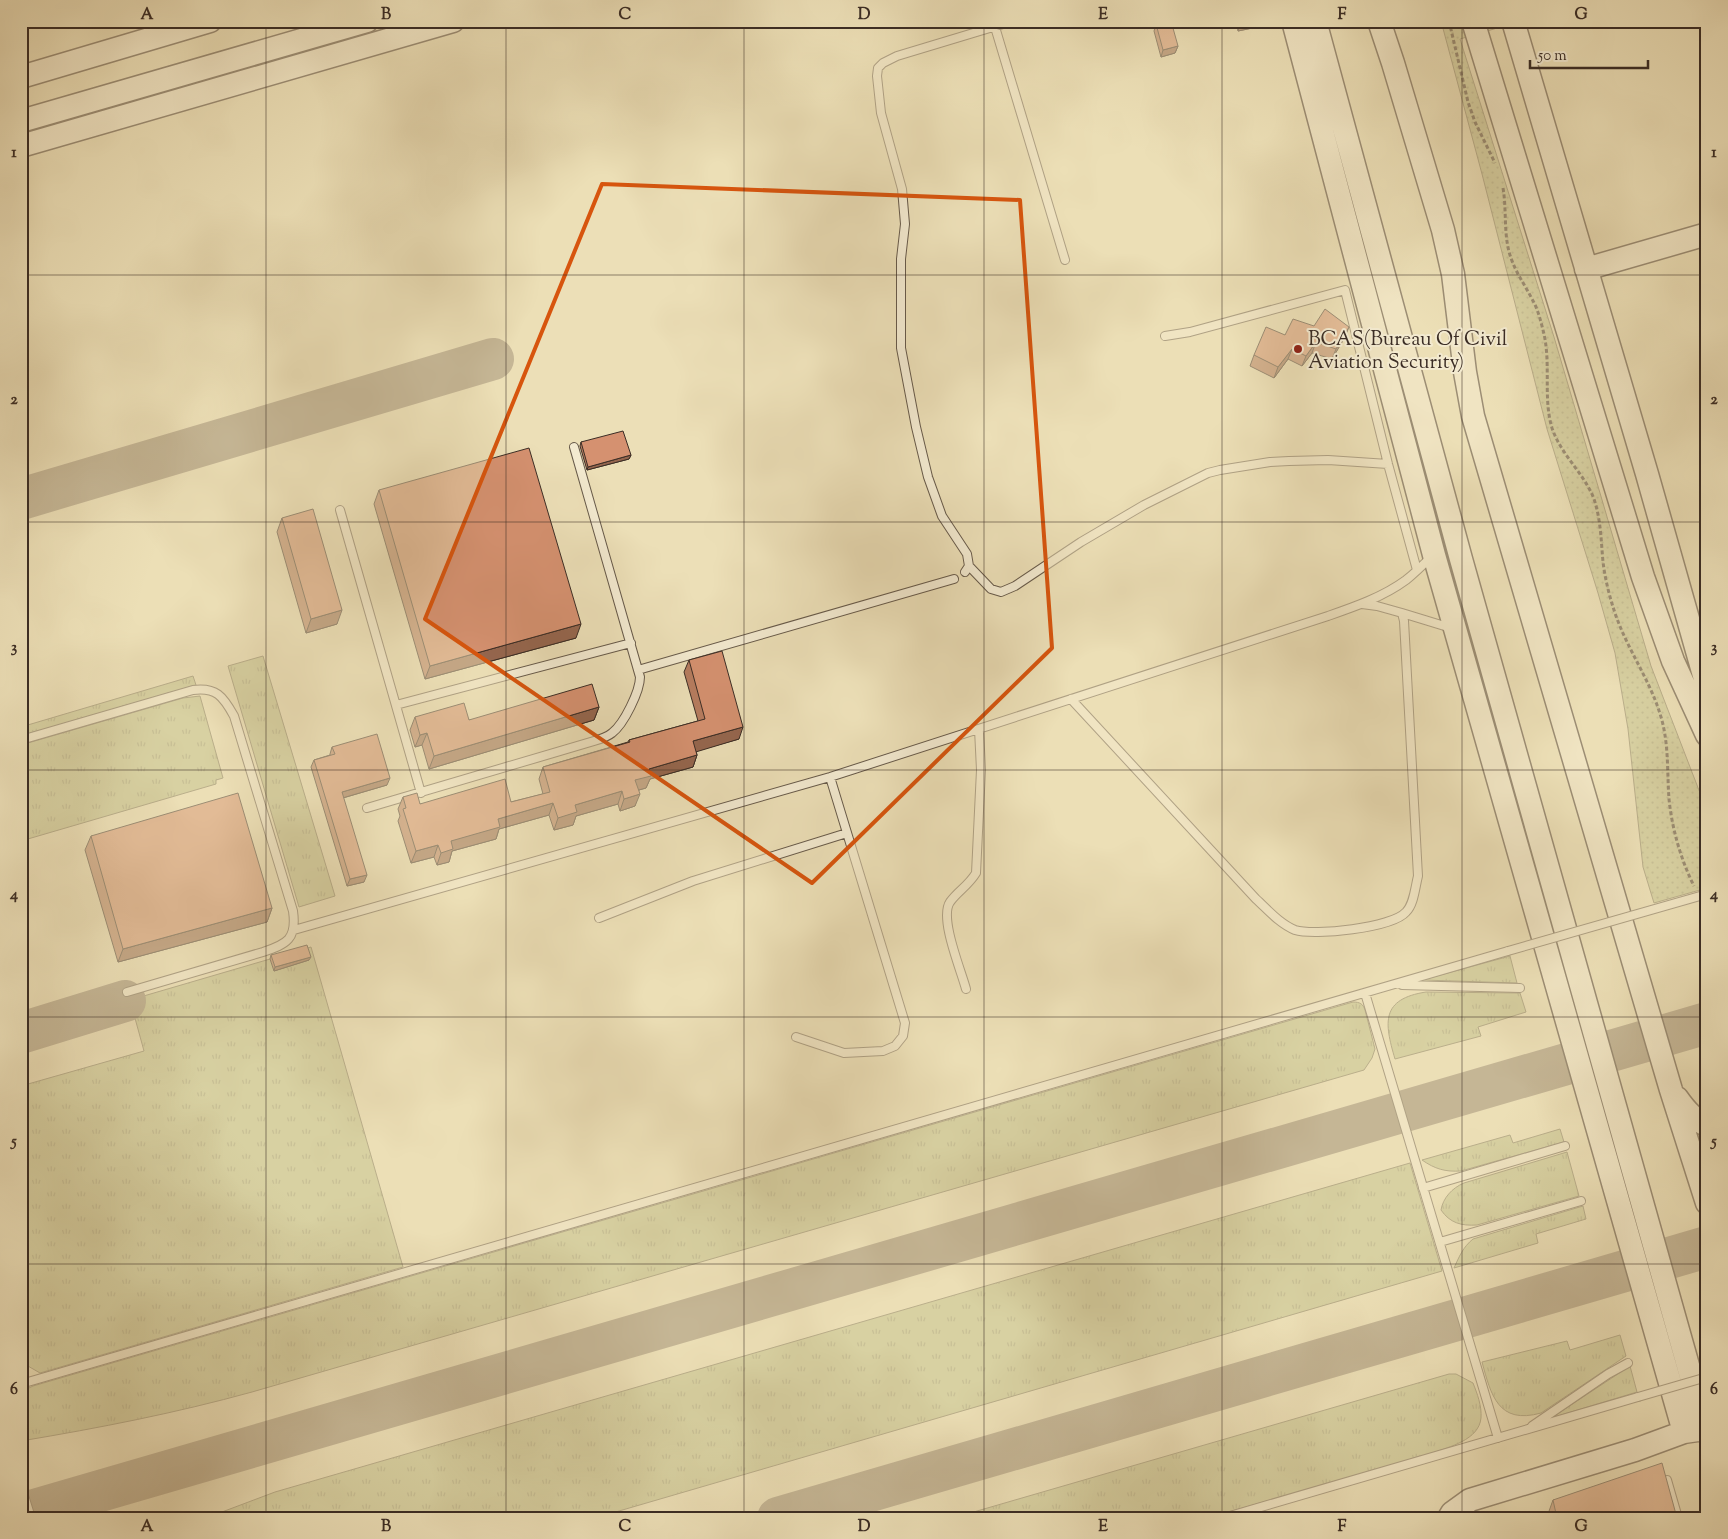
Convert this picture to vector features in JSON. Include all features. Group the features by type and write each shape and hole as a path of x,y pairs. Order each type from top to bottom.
{"street":[{"path":"21,77 210,21"},
{"path":"21,121 367,21"},
{"path":"21,146 452,21"},
{"path":"1293,21 1455,629 1699,1432"},
{"path":"1315,21 1699,1432"},
{"path":"1378,21 1393,63 1449,256 1473,416 1707,1204"},
{"path":"1513,21 1707,686"},
{"path":"1475,28 1643,577 1673,660 1707,736"},
{"path":"149,84 155,106"},
{"path":"1586,270 1707,234"},
{"path":"1672,1090 1685,1109 1702,1124 1707,1125"},
{"path":"1449,1518 1452,1513 1470,1500 1699,1432"}],"lane":[{"path":"1013,21 897,56 883,63 878,68 876,76 881,113 902,189 905,224 901,259 902,348 916,427 928,477 942,516 966,554 967,569 991,589 1001,592 1015,586 1081,542 1144,505 1208,473 1220,470 1289,461 1328,460 1388,464"},
{"path":"994,27 1066,260"},
{"path":"1165,336 1190,332 1345,290 1388,464 1417,570"},
{"path":"367,808 606,737 614,732 620,724 640,684 638,670 574,447"},
{"path":"340,510 420,793"},
{"path":"294,930 830,777 1362,604 1395,587 1434,555"},
{"path":"638,670 954,579"},
{"path":"1362,604 1377,606 1455,629"},
{"path":"1071,699 1256,899 1277,919 1294,930 1313,933 1377,926 1394,920 1406,912 1412,899 1418,876 1405,631 1402,613"},
{"path":"396,705 631,643"},
{"path":"21,740 192,690 210,690 219,694 227,703 239,729 293,912 295,922 291,938 275,948 127,992"},
{"path":"966,989 947,924 946,910 951,901 970,883 976,872 981,770 980,729"},
{"path":"796,1037 844,1053 884,1050 895,1046 904,1036 905,1023 830,777"},
{"path":"599,918 693,881 847,833"},
{"path":"21,1384 1707,894"},
{"path":"1393,985 1520,988"},
{"path":"1364,993 1498,1438"},
{"path":"1423,1188 1565,1146"},
{"path":"1440,1242 1581,1201"},
{"path":"1526,1430 1608,1374 1628,1363"},
{"path":"1223,1518 1707,1377"},
{"path":"1667,1480 1678,1518"},
{"path":"21,1486 31,1518"}],"path":[{"path":"1449,21 1468,102 1475,122 1496,166"},
{"path":"1502,186 1509,251 1514,266 1533,300 1544,335 1548,365 1547,402 1550,419 1558,442 1581,475 1594,498 1601,527 1605,575 1614,610 1624,638 1648,682 1662,720 1667,747 1669,801 1672,817 1684,862 1696,891"}],"highlighted area":[{"path":"602,184 1020,200 1052,648 812,883 425,619"}],"green space":[{"path":"1441,21 1502,21 1504,26 1460,39 1554,337 1651,666 1707,811 1707,888 1654,903 1643,867 1628,729 1615,653 1547,429"},
{"path":"263,656 335,896 299,907 228,666"},
{"path":"193,676 196,685 21,736 21,727"},
{"path":"200,696 223,778 216,780 216,784 21,841 21,745 183,698"},
{"path":"311,947 403,1267 40,1373 21,1362 21,1086 144,1051 130,1000"},
{"path":"1510,956 1517,983 1422,980"},
{"path":"1426,992 1520,993 1526,1012 1478,1027 1481,1036 1395,1059 1389,1034 1388,1023 1390,1014 1401,1000 1411,995"},
{"path":"1358,1002 1364,1008 1375,1049 1372,1058 1364,1070 252,1392 137,1420 21,1441 21,1392 33,1386"},
{"path":"1560,1129 1564,1142 1461,1171 1440,1169 1422,1160 1510,1135 1513,1143"},
{"path":"1567,1152 1579,1196 1477,1225 1456,1223 1441,1210 1449,1194 1464,1183"},
{"path":"1410,1163 1442,1271 595,1518 206,1518 275,1492"},
{"path":"1583,1206 1586,1219 1536,1234 1538,1243 1454,1268 1464,1249 1473,1239"},
{"path":"1620,1335 1626,1356 1541,1413 1526,1416 1515,1415 1506,1411 1493,1396 1482,1362 1567,1341 1570,1350"},
{"path":"1630,1366 1637,1392 1551,1418"},
{"path":"1449,1374 1456,1374 1473,1383 1478,1395 1481,1418 1479,1426 1469,1437 1432,1453 1208,1518 953,1518"}],"building":[{"path":"1171,21 1178,46 1163,50 1156,24"},
{"path":"1240,21 1255,21 1240,24"},
{"name":"BCAS(Bureau Of Civil Aviation Security)","path":"1325,309 1349,327 1336,349 1316,342 1306,356 1292,349 1278,367 1254,355 1266,327 1285,335 1293,319 1314,326"},
{"path":"623,431 631,455 588,467 581,442"},
{"path":"529,448 581,624 430,666 379,490"},
{"path":"313,509 342,610 311,619 282,518"},
{"path":"722,651 743,727 693,741 697,755 649,769 651,776 635,780 640,794 624,799 622,791 575,805 577,812 558,818 553,803 498,819 500,827 451,841 453,849 441,853 438,845 416,851 403,809 406,808 403,797 417,793 420,804 505,779 511,802 550,792 543,767 705,719 689,660"},
{"path":"592,684 599,707 434,756 427,733 420,735 415,717 464,703 469,720"},
{"path":"377,734 390,778 342,792 367,875 350,879 314,760 335,754 332,747"},
{"path":"238,793 272,908 123,949 91,836"},
{"path":"307,945 311,957 275,967 271,955"},
{"path":"1662,1463 1677,1518 1557,1518 1553,1500"}],"taxiway":[{"path":"21,499 493,359"},
{"path":"21,1033 125,1001"},
{"path":"21,1514 1707,1023"},
{"path":"778,1518 1707,1247"}],"place":[{"name":"BCAS(Bureau Of Civil Aviation Security)","path":"1298,349"}]}
